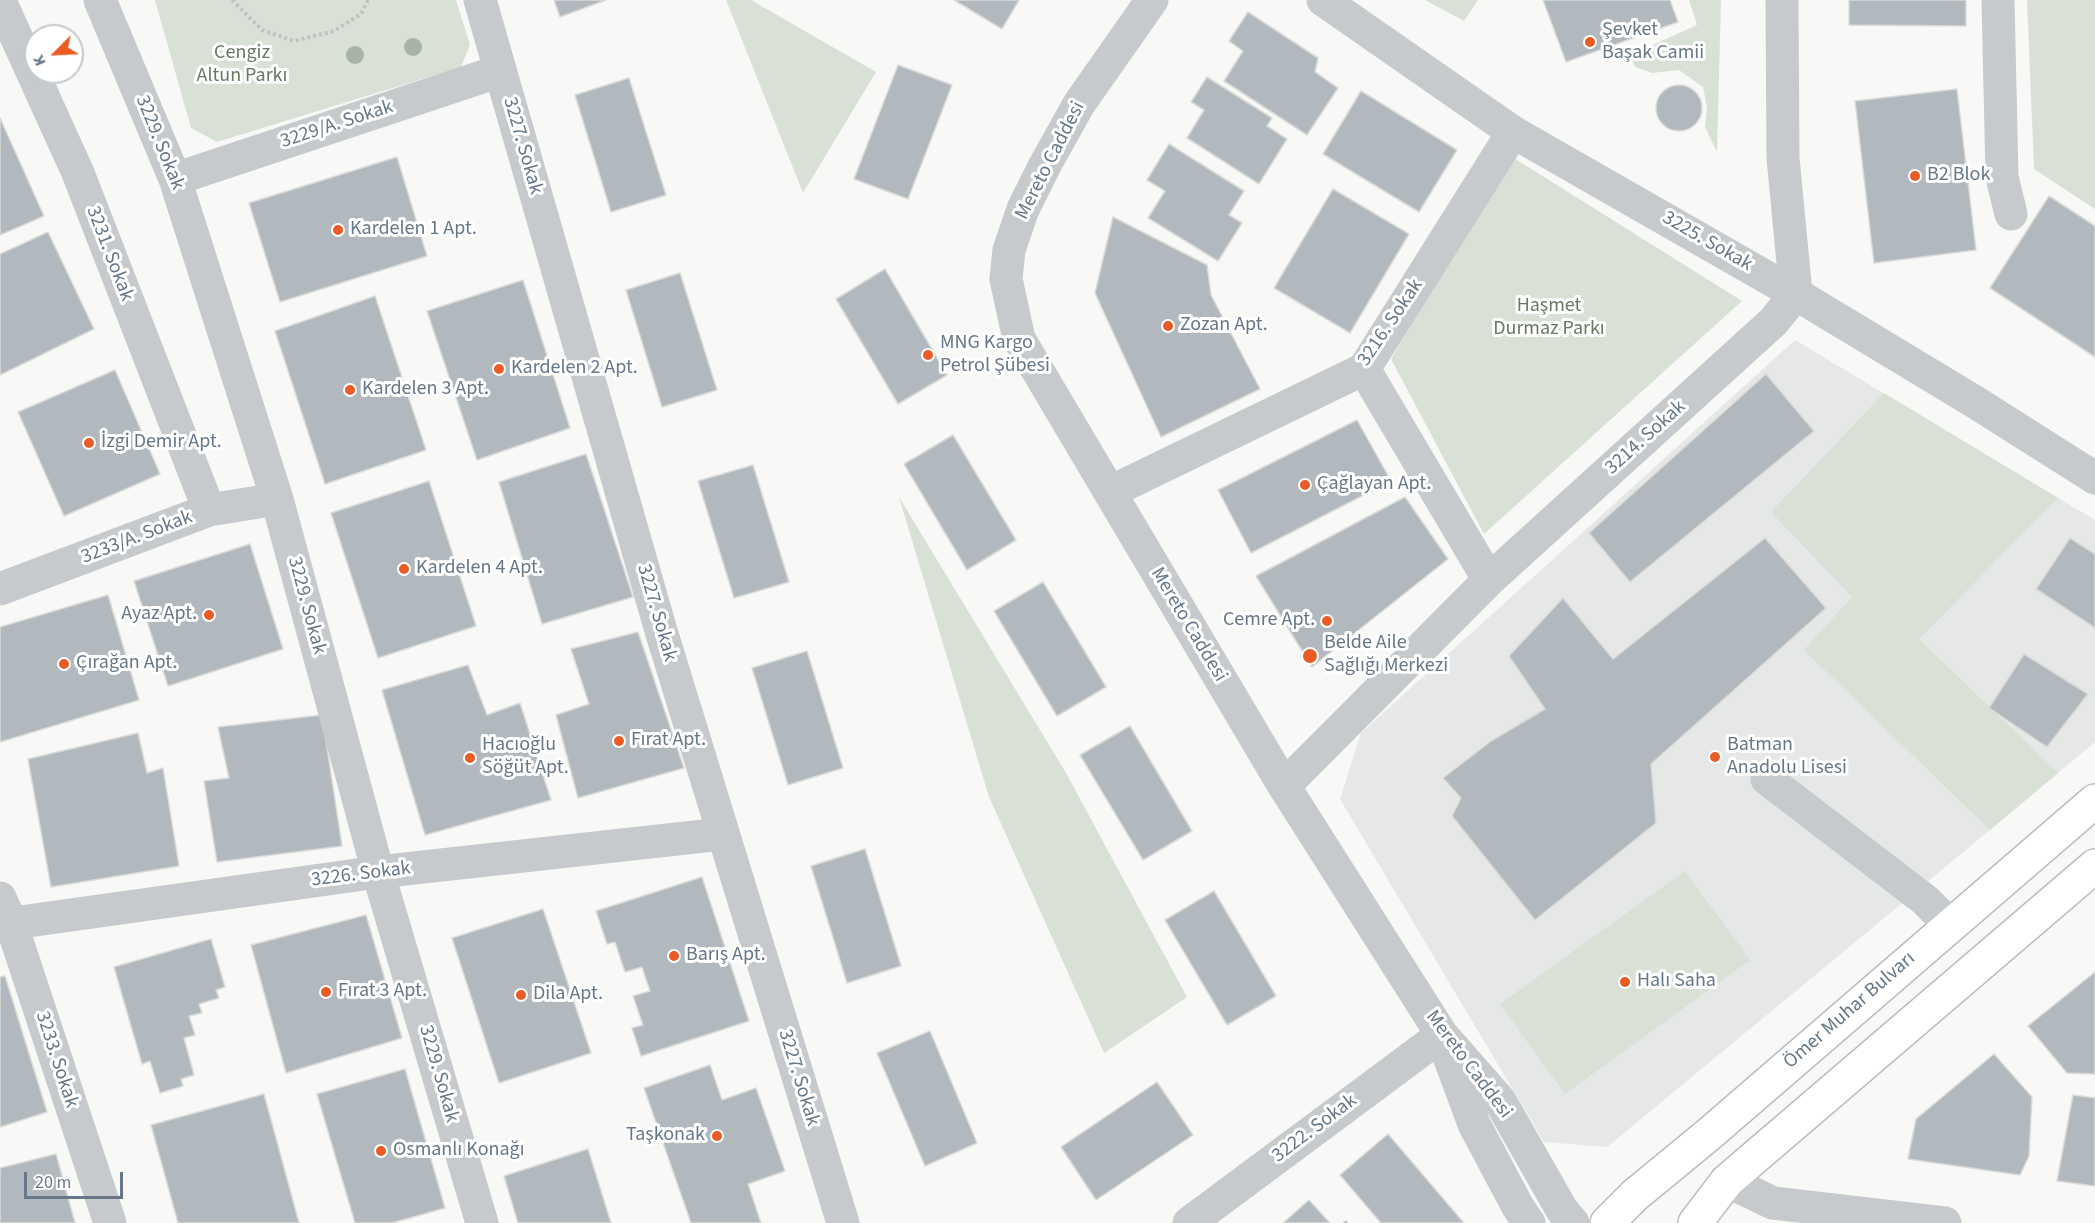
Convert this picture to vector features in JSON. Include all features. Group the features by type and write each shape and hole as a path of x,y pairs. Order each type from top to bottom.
{"main road":[{"name":"Ömer Muhar Bulvarı","path":"1607,1223 1635,1195 1708,1135 2095,801"},
{"path":"1695,1223 1728,1181 2095,866"}],"street":[{"name":"3229. Sokak","path":"100,0 175,179 277,499 378,872 482,1223"},
{"name":"3227. Sokak","path":"480,0 662,634 843,1223"},
{"name":"Mereto Caddesi","path":"1152,0 1079,104 1023,209 1009,250 1006,279 1019,339 1284,786 1442,1035 1500,1101 1562,1210 1573,1223"},
{"name":"3225. Sokak","path":"1323,0 1514,132 1796,294 1975,402 2095,478"},
{"path":"1782,0 1783,158 1796,294"},
{"path":"1998,0 2002,177 2011,214"},
{"name":"3231. Sokak","path":"0,1 78,173 209,510"},
{"name":"3229/A. Sokak","path":"175,179 500,71"},
{"name":"3216. Sokak","path":"1110,492 1364,369 1514,132"},
{"name":"3214. Sokak","path":"1284,786 1490,580 1773,322 1796,294"},
{"path":"1364,369 1490,580"},
{"name":"3233/A. Sokak","path":"0,589 209,510 277,499"},
{"path":"1767,779 1925,900 1950,925"},
{"name":"3226. Sokak","path":"4,915 722,834"},
{"name":"3233. Sokak","path":"4,915 110,1223"},
{"path":"1442,1035 1474,1125 1529,1223"},
{"name":"3222. Sokak","path":"1189,1223 1442,1035"},
{"path":"1728,1181 1773,1203 1945,1223"}],"path":[{"path":"232,0 262,30 294,41 334,31 361,14 368,0"}],"shaded area":[{"name":"Batman Anadolu Lisesi","path":"1795,340 2095,520 2095,742 1607,1147 1544,1142 1340,799 1361,733"}],"green space":[{"name":"Cengiz Altun Parkı","path":"155,0 456,0 470,45 461,67 217,142 191,128"},
{"path":"726,0 751,0 876,72 803,193"},
{"path":"1425,0 1478,0 1464,21"},
{"path":"1689,0 1721,0 1717,152 1705,127 1707,108 1703,87 1679,70 1652,73 1635,67 1630,55 1697,25"},
{"path":"2027,0 2095,0 2095,209 2034,169"},
{"name":"Haşmet Durmaz Parkı","path":"1509,155 1742,301 1484,534 1391,359"},
{"path":"1884,393 2058,498 1919,639 2058,773 1990,830 1804,650 1852,597 1771,512"},
{"path":"899,497 1066,773 1187,997 1104,1053 989,797"},
{"name":"Halı Saha","path":"1685,871 1750,960 1565,1094 1500,1004"}],"building":[{"path":"554,0 606,0 560,17"},
{"path":"954,0 1019,0 1002,29"},
{"name":"Şevket Başak Camii","path":"1543,0 1670,0 1678,22 1566,62"},
{"path":"1849,0 1966,0 1966,26 1849,25"},
{"path":"1248,12 1318,58 1315,72 1338,88 1307,135 1224,81 1243,51 1229,41"},
{"path":"898,65 952,85 908,199 854,179"},
{"path":"1207,77 1272,118 1267,126 1287,139 1259,184 1187,138 1204,110 1191,102"},
{"path":"629,78 666,195 611,212 575,95"},
{"path":"1679,85 1695,92 1702,108 1695,124 1679,131 1663,124 1656,108 1663,92"},
{"name":"B2 Blok","path":"1957,89 1976,250 1874,263 1855,101"},
{"path":"1361,91 1457,150 1419,212 1323,154"},
{"path":"0,118 44,216 0,235"},
{"path":"1169,144 1244,191 1229,215 1242,223 1218,261 1148,218 1165,191 1147,180"},
{"name":"Kardelen 1 Apt.","path":"397,157 427,256 280,302 249,203"},
{"path":"1333,189 1409,234 1350,333 1274,288"},
{"path":"2049,196 2095,226 2095,357 1990,288"},
{"name":"Zozan Apt.","path":"1113,217 1207,265 1211,295 1260,389 1161,437 1095,293"},
{"path":"48,232 94,329 0,375 0,254"},
{"path":"885,269 947,375 898,404 836,299"},
{"path":"680,273 717,390 662,407 626,290"},
{"name":"Kardelen 2 Apt.","path":"523,280 570,428 477,460 427,311"},
{"name":"Kardelen 3 Apt.","path":"375,296 426,450 325,484 275,331"},
{"name":"İzgi Demir Apt.","path":"115,370 160,474 64,516 18,412"},
{"path":"1766,374 1814,431 1630,582 1589,533"},
{"name":"Çağlayan Apt.","path":"1357,420 1391,481 1251,553 1218,490"},
{"path":"953,435 1016,540 967,570 904,464"},
{"path":"586,454 633,597 542,624 499,482"},
{"path":"753,465 789,582 734,598 698,481"},
{"name":"Kardelen 4 Apt.","path":"429,481 476,626 378,658 331,513"},
{"name":"Cemre Apt.","path":"1405,497 1448,559 1312,667 1256,576"},
{"path":"1765,538 1826,608 1651,764 1656,823 1535,920 1452,816 1461,798 1443,778 1491,741 1545,709 1509,656 1563,598 1613,659"},
{"path":"2070,538 2095,554 2095,628 2036,589"},
{"name":"Ayaz Apt.","path":"250,544 283,649 168,686 134,581"},
{"path":"1043,582 1106,687 1057,716 994,611"},
{"name":"Çırağan Apt.","path":"108,595 139,700 0,742 0,627"},
{"name":"Fırat Apt.","path":"638,632 684,768 578,798 556,715 589,704 571,649"},
{"path":"807,651 843,768 788,785 752,668"},
{"path":"2024,654 2088,694 2047,747 1989,708"},
{"name":"Hacıoğlu Söğüt Apt.","path":"468,665 487,715 520,703 551,800 425,835 382,690"},
{"path":"322,715 342,846 217,862 204,781 229,778 218,727"},
{"path":"1130,726 1192,831 1143,860 1080,755"},
{"path":"138,733 147,773 163,768 179,866 51,887 28,759"},
{"path":"865,849 901,966 847,983 811,866"},
{"name":"Barış Apt.","path":"702,877 749,1021 641,1056 632,1028 643,1025 633,996 650,991 642,967 625,972 615,942 607,944 596,911"},
{"path":"1214,891 1276,996 1227,1025 1165,920"},
{"name":"Dila Apt.","path":"543,909 591,1053 499,1083 452,938"},
{"name":"Fırat 3 Apt.","path":"366,915 402,1038 286,1073 251,945"},
{"path":"211,939 225,987 216,990 219,998 199,1004 202,1013 189,1016 195,1035 184,1038 194,1075 181,1079 183,1086 160,1093 150,1061 142,1064 114,967"},
{"path":"2095,972 2095,1074 2067,1073 2028,1026"},
{"path":"5,976 47,1112 0,1127 0,977"},
{"path":"930,1031 977,1143 925,1166 877,1053"},
{"path":"1994,1054 2032,1097 2029,1156 2020,1175 1908,1159 1916,1119"},
{"name":"Taşkonak","path":"710,1065 722,1100 756,1088 785,1171 748,1184 761,1223 691,1223 644,1088"},
{"name":"Osmanlı Konağı","path":"405,1069 445,1208 392,1223 355,1223 317,1094"},
{"path":"1157,1082 1193,1135 1096,1200 1061,1147"},
{"path":"264,1094 299,1223 178,1223 151,1125"},
{"path":"2073,1095 2095,1098 2095,1186 2057,1181"},
{"path":"1388,1134 1464,1223 1381,1223 1340,1175"},
{"path":"588,1149 611,1223 518,1223 504,1176"},
{"path":"56,1154 75,1223 0,1223 0,1168"},
{"path":"1309,1200 1330,1223 1283,1223"}],"place":[{"name":"Şevket Başak Camii","path":"1590,42"},
{"name":"B2 Blok","path":"1915,176"},
{"name":"Kardelen 1 Apt.","path":"338,230"},
{"name":"Zozan Apt.","path":"1168,326"},
{"name":"MNG Kargo Petrol Şübesi","path":"928,355"},
{"name":"Kardelen 2 Apt.","path":"499,369"},
{"name":"Kardelen 3 Apt.","path":"350,390"},
{"name":"İzgi Demir Apt.","path":"89,443"},
{"name":"Çağlayan Apt.","path":"1305,485"},
{"name":"Kardelen 4 Apt.","path":"404,569"},
{"name":"Ayaz Apt.","path":"209,615"},
{"name":"Cemre Apt.","path":"1327,621"},
{"name":"Belde Aile Sağlığı Merkezi","path":"1310,656"},
{"name":"Çırağan Apt.","path":"64,664"},
{"name":"Fırat Apt.","path":"619,741"},
{"name":"Batman Anadolu Lisesi","path":"1715,757"},
{"name":"Hacıoğlu Söğüt Apt.","path":"470,758"},
{"name":"Barış Apt.","path":"674,956"},
{"name":"Halı Saha","path":"1625,982"},
{"name":"Fırat 3 Apt.","path":"326,992"},
{"name":"Dila Apt.","path":"521,995"},
{"name":"Taşkonak","path":"717,1136"},
{"name":"Osmanlı Konağı","path":"381,1151"}]}
